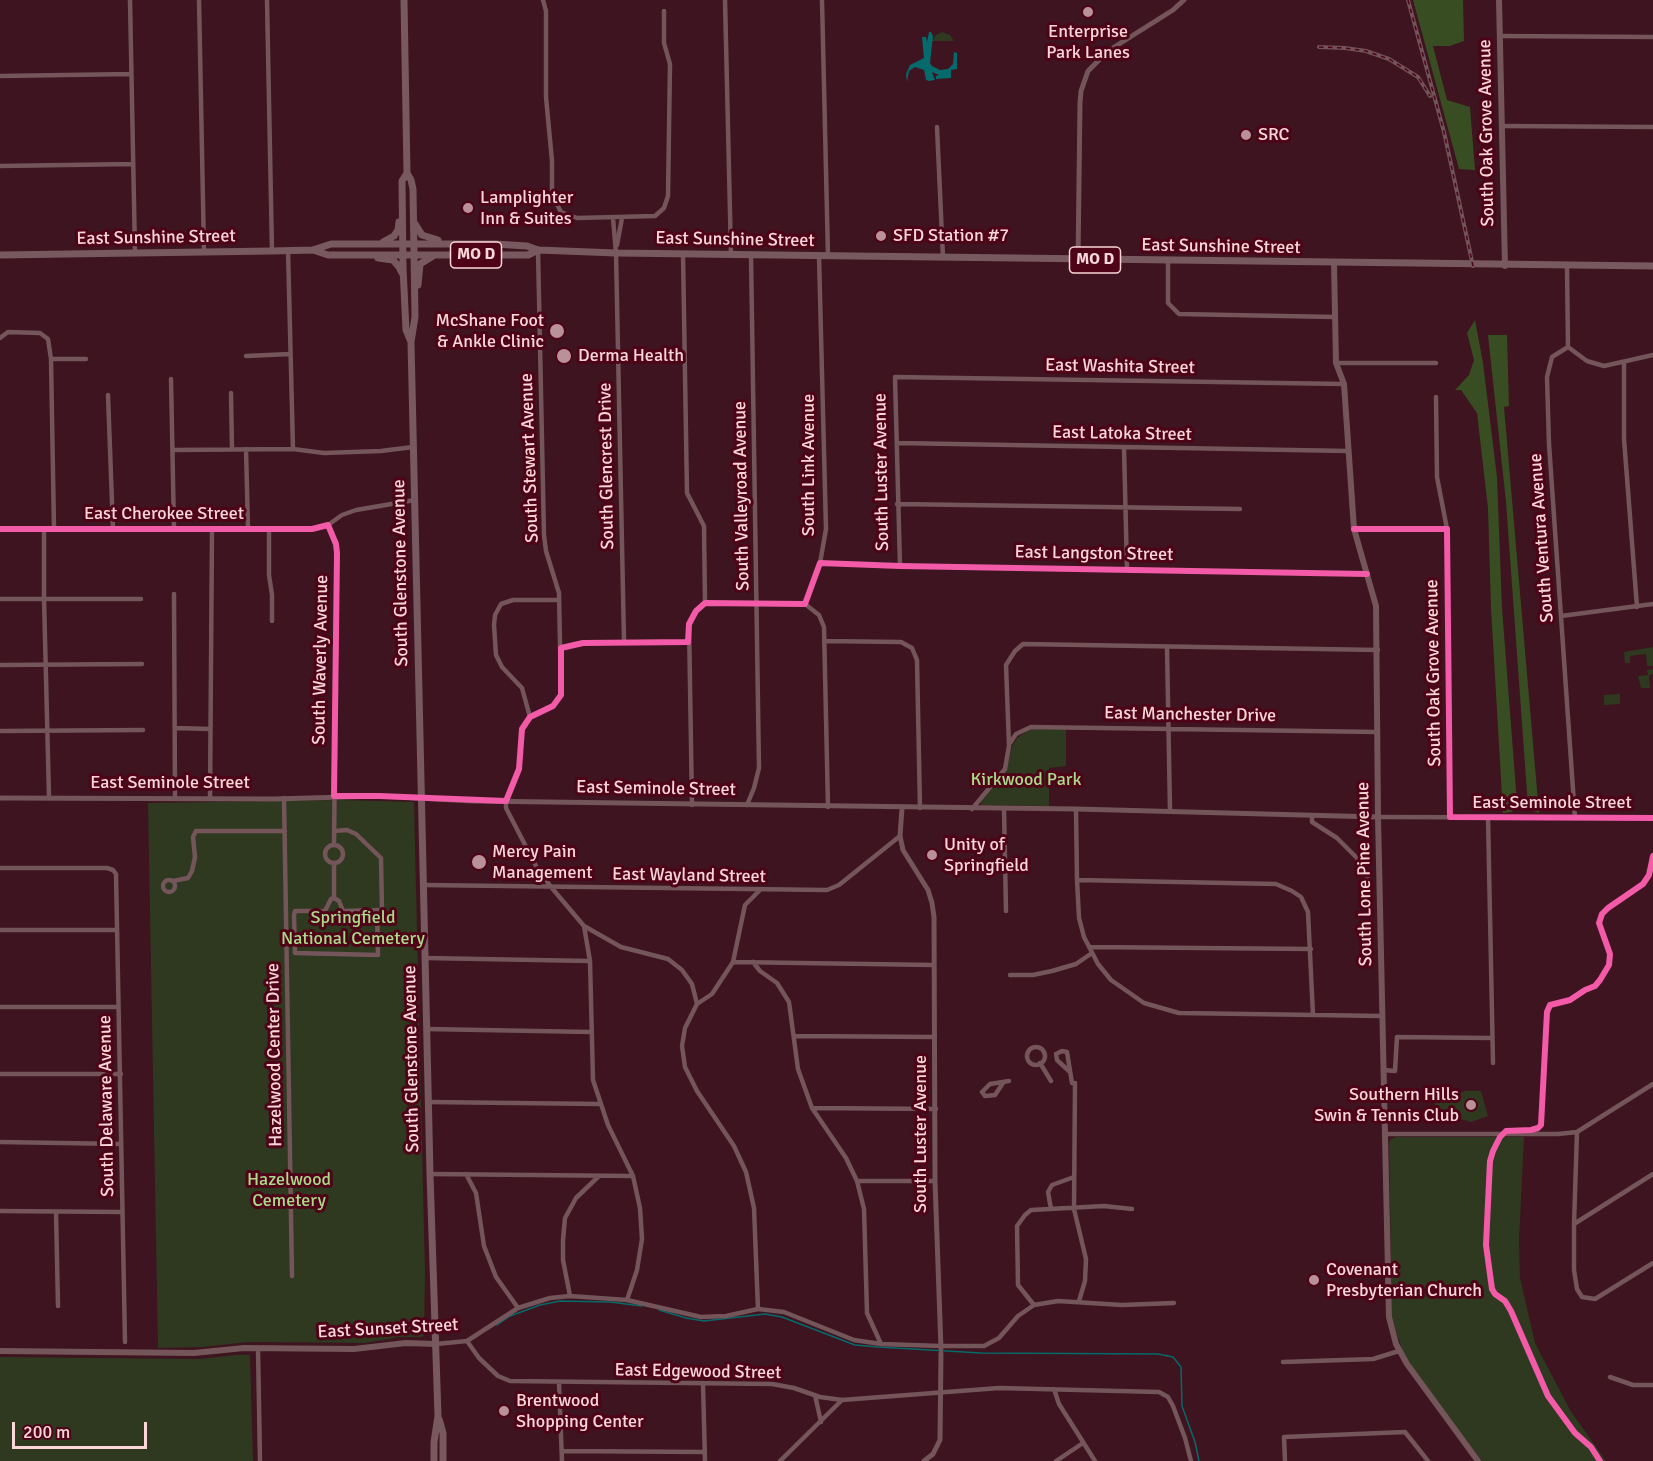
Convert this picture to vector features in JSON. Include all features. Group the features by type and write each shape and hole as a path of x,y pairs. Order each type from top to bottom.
{"main road":[{"name":"South Glenstone Avenue","path":"404,0 407,172 413,189 415,317 411,342 413,447 428,1102 438,1416 434,1461"},
{"name":"South Oak Grove Avenue","path":"1499,0 1505,266"},
{"name":"South Glenstone Avenue","path":"407,172 402,181 403,279 406,330 411,342"},
{"path":"378,244 392,238 398,230 399,198 402,187"},
{"path":"413,214 417,229 427,238 495,244"},
{"name":"East Sunshine Street","path":"0,255 313,250 331,244 495,244 527,246 538,250 616,254 1653,266"},
{"name":"East Sunshine Street","path":"313,250 328,255 528,255 538,250"},
{"path":"415,317 418,308 420,264 428,257 442,254"},
{"path":"328,255 340,258 388,259 399,267 403,279"},
{"name":"South Lone Pine Avenue","path":"1335,263 1336,363 1344,384 1354,529 1376,606 1378,817 1389,1310 1392,1331 1400,1351 1476,1458"},
{"name":"East Sunset Street","path":"0,1352 194,1353 258,1348 354,1349 406,1343 436,1344"},
{"name":"South Glenstone Avenue","path":"438,1416 442,1433 443,1461"}],"street":[{"path":"130,0 135,253"},
{"path":"200,0 204,252"},
{"path":"267,0 272,251"},
{"path":"543,0 546,11 546,97 552,161 552,195 561,212 577,218 655,216 664,208 668,196 670,64 664,43 664,11"},
{"path":"725,0 731,255"},
{"path":"822,0 828,256"},
{"path":"1078,260 1080,103 1088,71 1108,51 1173,10 1184,0"},
{"path":"1500,36 1653,37"},
{"path":"0,76 131,74"},
{"path":"1502,126 1653,127"},
{"path":"937,127 944,258"},
{"path":"0,166 133,164"},
{"path":"613,218 616,254"},
{"path":"616,254 622,218"},
{"path":"288,250 292,449"},
{"name":"South Stewart Avenue","path":"530,717 553,706 561,695 559,600 544,535 538,250"},
{"name":"South Glencrest Drive","path":"616,254 624,641"},
{"path":"683,254 687,493 704,526 705,603"},
{"name":"South Valleyroad Avenue","path":"747,806 759,768 751,255"},
{"name":"South Link Avenue","path":"805,604 820,563 826,529 819,256"},
{"path":"1168,261 1168,303 1179,314 1335,317"},
{"path":"1567,266 1568,346 1587,361 1604,366 1653,355"},
{"path":"0,338 8,332 40,333 48,339 51,359 54,530"},
{"name":"South Ventura Avenue","path":"1568,346 1552,357 1547,377 1549,444 1575,818"},
{"path":"246,356 290,354"},
{"path":"51,359 86,359"},
{"path":"1624,362 1624,439 1637,607"},
{"path":"1336,363 1436,363"},
{"name":"East Washita Street","path":"895,377 1344,384"},
{"name":"South Luster Avenue","path":"895,377 900,566"},
{"path":"171,379 174,529"},
{"path":"231,393 232,449"},
{"path":"108,394 113,529"},
{"name":"South Oak Grove Avenue","path":"1436,396 1437,477 1447,529 1450,817"},
{"name":"East Latoka Street","path":"897,443 1348,451"},
{"path":"174,450 292,449 324,453 413,447"},
{"path":"1124,448 1127,570"},
{"path":"246,449 248,529"},
{"name":"East Cherokee Street","path":"0,529 312,529 328,525 342,515 356,510 415,500"},
{"path":"897,504 1240,509"},
{"name":"South Waverly Avenue","path":"328,525 336,544 337,554 334,845"},
{"path":"44,529 49,797"},
{"path":"210,798 212,529"},
{"path":"269,529 272,621"},
{"path":"1354,529 1447,529"},
{"name":"East Langston Street","path":"820,563 1367,574"},
{"path":"174,594 175,798"},
{"path":"0,598 141,598"},
{"path":"559,600 513,600 501,604 495,615 496,654 502,667 522,688 530,717 522,729 519,770 506,801 508,815 536,866 584,926 621,947 668,959 682,970 692,984 697,1004"},
{"path":"692,805 688,642 689,624 696,611 705,603 805,604 819,615 824,627 828,807"},
{"path":"1560,616 1653,604"},
{"path":"561,648 583,643 624,641 688,642"},
{"path":"824,641 901,642 912,648 917,660 920,808"},
{"path":"972,808 1005,769 1009,746 1006,665 1015,651 1023,645 1378,650"},
{"path":"1167,647 1170,811"},
{"path":"0,665 142,664"},
{"name":"East Manchester Drive","path":"1009,746 1016,734 1031,727 1378,732"},
{"path":"175,729 210,729"},
{"path":"0,731 143,730"},
{"name":"East Seminole Street","path":"0,798 421,797 692,805 1076,809 1378,817 1653,818"},
{"name":"Hazelwood Center Drive","path":"284,798 292,1276"},
{"name":"South Luster Avenue","path":"902,808 900,836 903,850 928,890 933,903 935,1181 941,1393 940,1440 933,1454 924,1461"},
{"path":"1004,808 1006,911"},
{"path":"1076,809 1079,918 1084,937 1098,964 1112,980 1144,1003 1179,1013 1383,1016"},
{"path":"1312,815 1312,822 1336,838 1357,858 1369,880"},
{"path":"1488,817 1493,1063"},
{"path":"172,881 188,878 192,871 195,857 193,837 196,831 285,831"},
{"path":"334,831 356,834 381,858 378,955 295,953 296,911 325,911 331,899 334,898"},
{"name":"East Wayland Street","path":"424,885 827,890 839,885 900,836"},
{"path":"334,845 340,847 343,855 340,861 334,863 329,861 325,854 327,849 334,845"},
{"path":"334,863 334,898"},
{"name":"South Delaware Avenue","path":"0,868 113,870 116,874 126,1342"},
{"path":"1077,880 1276,884 1292,891 1301,897 1308,912 1313,1015"},
{"path":"758,1309 754,1208 746,1172 734,1146 698,1091 686,1067 682,1046 685,1028 697,1004 712,994 733,962 746,905 760,890"},
{"path":"334,898 339,901 344,911 380,911"},
{"path":"584,926 590,961 593,1080 600,1104 633,1176 640,1208 642,1239 637,1270 627,1300"},
{"path":"0,930 117,930"},
{"path":"1089,947 1311,949"},
{"path":"1010,975 1033,975 1052,971 1076,964 1092,953"},
{"path":"425,958 590,961"},
{"path":"733,962 934,965"},
{"path":"753,962 760,971 777,983 789,1002 798,1069 812,1108 846,1158 857,1180 864,1209 867,1313 881,1344"},
{"path":"0,1007 118,1007"},
{"path":"427,1029 591,1032"},
{"path":"794,1036 935,1037"},
{"path":"1383,1071 1395,1071 1397,1037 1492,1038"},
{"path":"1040,1063 1051,1081"},
{"path":"1070,1072 1073,1083 1074,1209 1086,1259 1085,1281 1079,1300"},
{"path":"0,1074 120,1074"},
{"path":"1003,1083 1009,1081"},
{"path":"1384,1134 1558,1134 1577,1132 1653,1084"},
{"path":"428,1102 600,1104"},
{"path":"812,1108 936,1109"},
{"path":"1577,1132 1574,1224 1574,1270 1577,1289 1582,1297 1595,1299 1653,1263"},
{"path":"0,1142 121,1144"},
{"path":"430,1174 633,1176"},
{"path":"466,1174 476,1193 484,1246 496,1277 518,1308"},
{"path":"1574,1224 1653,1174"},
{"path":"570,1296 563,1260 565,1218 576,1198 599,1176"},
{"path":"1051,1209 1048,1192 1052,1185 1074,1177"},
{"path":"857,1180 935,1181"},
{"path":"1132,1209 1104,1206 1031,1210 1024,1215 1017,1226 1018,1285 1034,1305 1079,1300 1122,1305 1173,1303"},
{"path":"0,1211 122,1212"},
{"path":"56,1212 58,1306"},
{"name":"East Sunset Street","path":"436,1344 467,1341 518,1308 550,1298 570,1296 627,1300 701,1317 726,1316 758,1309 784,1312 854,1340 941,1350 984,1346 999,1338 1018,1316 1034,1305"},
{"name":"East Edgewood Street","path":"467,1341 479,1358 498,1376 510,1382 772,1384 842,1400 999,1388 1159,1392 1168,1397 1173,1406 1191,1461"},
{"path":"258,1348 260,1461"},
{"path":"1283,1362 1373,1359 1400,1351"},
{"path":"1610,1377 1634,1385 1653,1385"},
{"path":"559,1383 562,1461"},
{"path":"703,1384 705,1461"},
{"path":"1054,1389 1059,1404 1095,1461"},
{"path":"815,1395 821,1422"},
{"path":"780,1461 842,1400"},
{"path":"1285,1461 1284,1437 1405,1432 1428,1461"},
{"path":"1056,1461 1083,1443"},
{"path":"562,1451 705,1452"},
{"path":"1467,1461 1476,1458"}],"green space":[{"path":"1413,0 1463,0 1464,41 1450,46 1433,46 1447,100 1470,107 1475,170 1459,169"},
{"path":"942,32 950,35 954,41 932,41"},
{"path":"1475,320 1483,363 1497,477 1502,608 1517,803 1512,812 1503,813 1491,608 1488,508 1477,413 1461,390 1455,390 1469,375 1474,360 1467,333"},
{"path":"1488,335 1507,335 1509,406 1504,407 1539,813 1530,810 1528,806 1506,502"},
{"path":"1653,647 1653,666 1647,666 1646,654 1630,656 1630,663 1625,663 1624,652"},
{"path":"1653,669 1653,674 1649,675 1650,688 1641,688 1638,676 1648,675 1647,670"},
{"path":"1620,694 1620,704 1604,705 1604,695"},
{"name":"Kirkwood Park","path":"1066,729 1066,766 1049,768 1049,806 981,805 1007,768 1012,746 1017,738 1029,730"},
{"name":"Hazelwood Cemetery","path":"341,800 414,802 425,1273 424,1335 365,1343 248,1342 203,1347 158,1348 148,803"},
{"path":"1465,1091 1481,1091 1488,1116 1471,1122 1457,1118 1435,1118 1435,1093 1457,1094"},
{"path":"1396,1137 1524,1137 1519,1240 1520,1278 1535,1343 1570,1410 1606,1461 1482,1461 1415,1372 1403,1352 1392,1320 1389,1143"},
{"path":"250,1355 253,1461 0,1461 0,1357 199,1359"}],"water":[{"path":"929,32 933,36 930,63 932,66 940,70 948,69 953,64 954,52 957,53 957,69 951,70 951,78 936,79 939,75 932,72 935,80 929,81 926,80 924,70 915,67 909,71 907,82 906,74 910,65 924,58 922,37 926,37 927,42"}],"waterway":[{"path":"497,1325 510,1316 540,1305 560,1301 610,1302 642,1306"},
{"path":"659,1310 704,1321 765,1314 782,1317 855,1345 981,1353 1158,1354 1173,1357 1181,1367 1182,1406 1199,1461"}],"railway":[{"path":"1408,0 1444,132 1473,266"},
{"path":"1319,47 1366,51 1389,59 1418,77 1430,96"}],"cycle path":[{"path":"0,529 312,529 328,525 336,544 337,553 334,796 506,801 519,769 522,729 530,717 553,706 561,695 561,648 583,643 688,642 689,624 696,611 705,603 805,604 820,563 1367,574"},
{"path":"1354,529 1447,529 1450,817 1653,818"},
{"path":"1600,1461 1591,1447 1575,1433 1548,1396 1511,1311 1505,1301 1492,1289 1486,1245 1490,1161 1500,1137 1506,1131 1531,1130 1541,1125 1547,1012 1550,1005 1570,1000 1595,986 1600,980 1609,965 1610,954 1599,923 1602,914 1643,884 1649,875 1653,856"}],"place":[{"name":"Enterprise Park Lanes","path":"1088,12"},
{"name":"SRC","path":"1246,135"},
{"name":"Lamplighter Inn & Suites","path":"468,208"},
{"name":"SFD Station #7","path":"881,236"},
{"name":"McShane Foot & Ankle Clinic","path":"557,331"},
{"name":"Derma Health","path":"564,356"},
{"name":"Unity of Springfield","path":"932,855"},
{"name":"Mercy Pain Management","path":"479,862"},
{"name":"Southern Hills Swin & Tennis Club","path":"1471,1105"},
{"name":"Covenant Presbyterian Church","path":"1314,1280"},
{"name":"Brentwood Shopping Center","path":"504,1411"}],"park label":[{"name":"Springfield National Cemetery","path":"353,928"}]}
